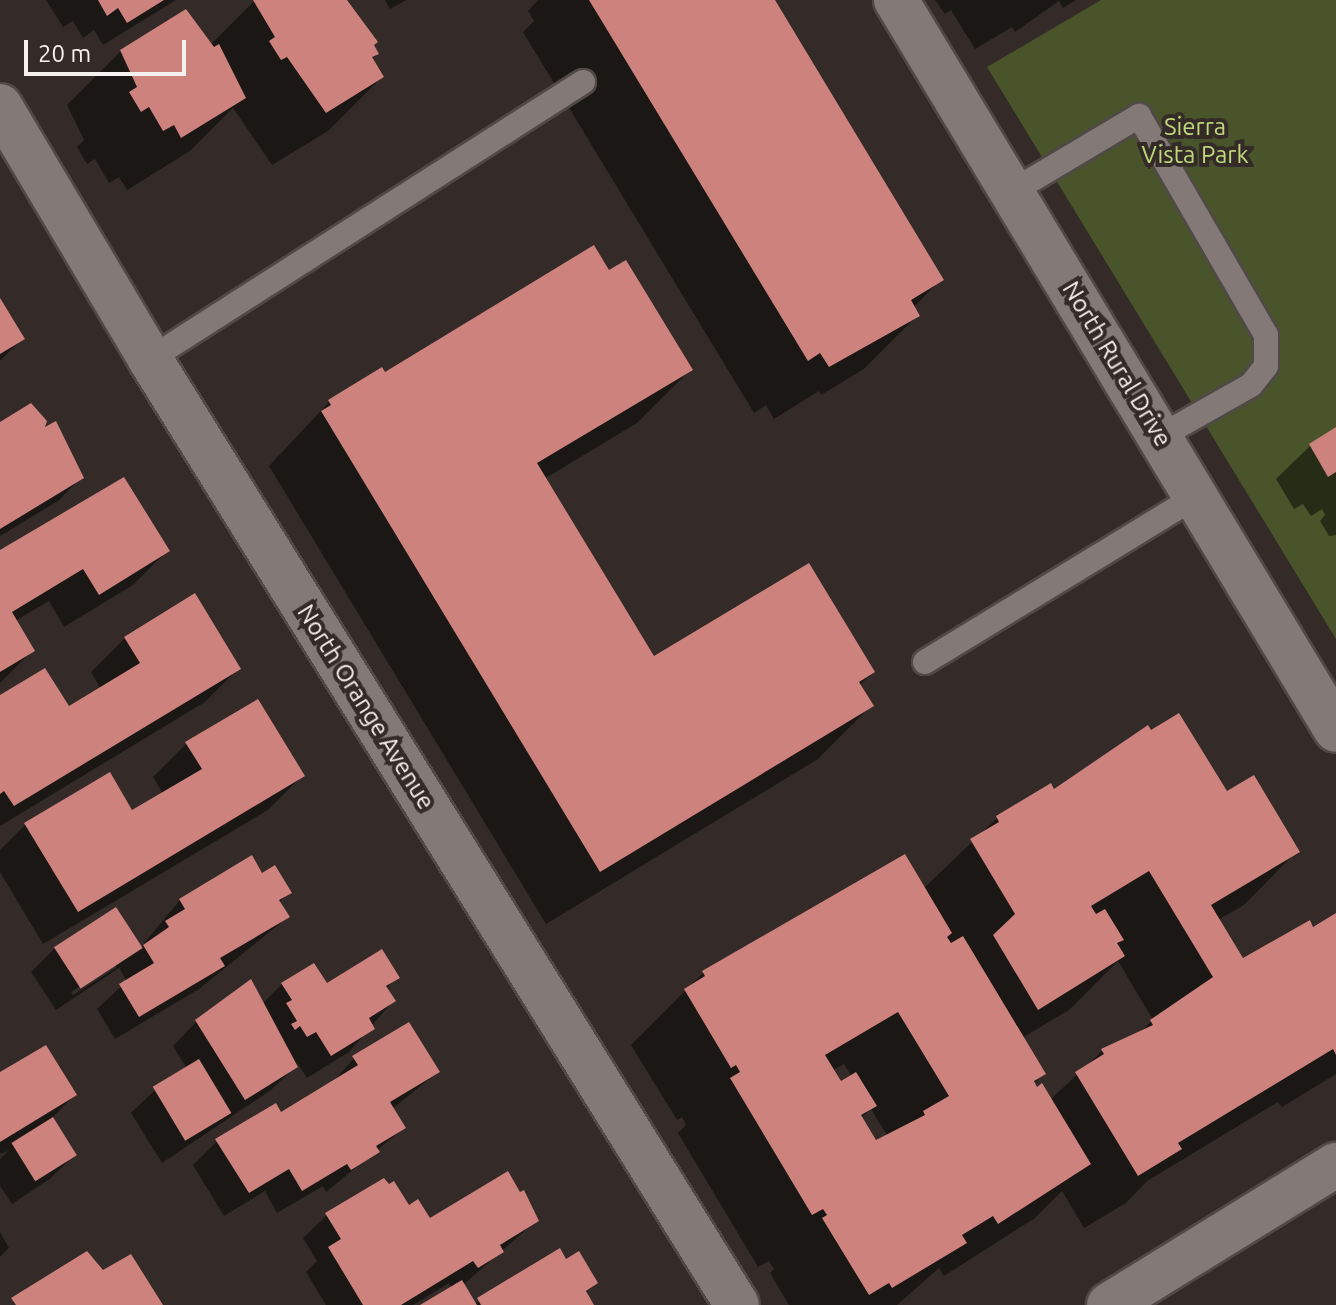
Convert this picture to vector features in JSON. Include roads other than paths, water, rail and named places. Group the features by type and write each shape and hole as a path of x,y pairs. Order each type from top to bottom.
{"street":[{"name":"North Rural Drive","path":"896,0 1336,730"},
{"name":"North Orange Avenue","path":"0,106 150,359 737,1305"},
{"path":"1109,1305 1336,1165"}],"lane":[{"path":"150,359 583,82"},
{"path":"1013,191 1139,116 1266,335 1266,366 1251,385 1161,436"},
{"path":"925,662 1195,497"}],"park label":[{"name":"Sierra Vista Park","path":"1195,141"}]}
